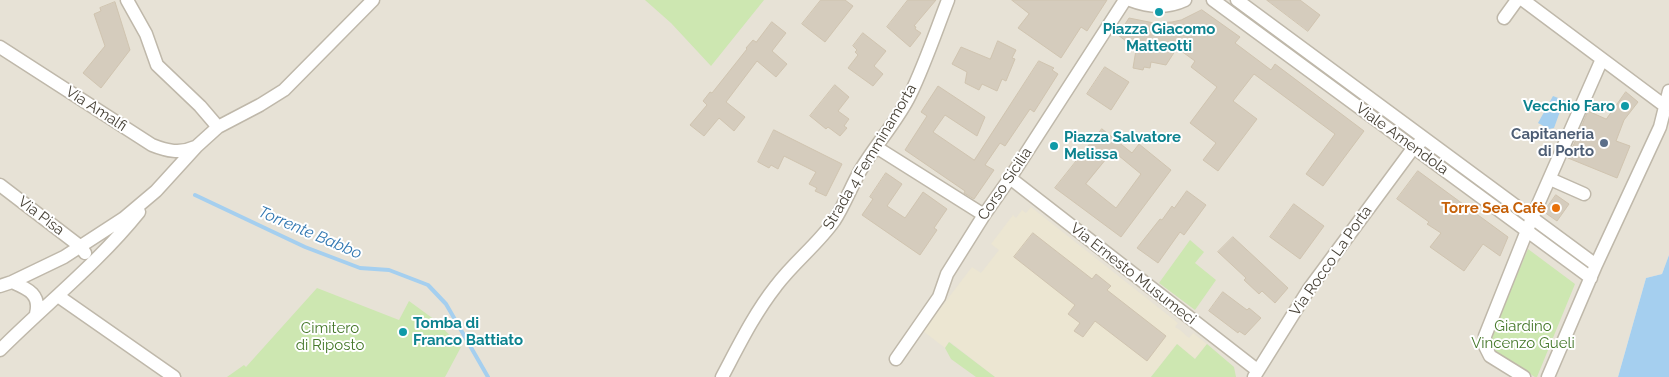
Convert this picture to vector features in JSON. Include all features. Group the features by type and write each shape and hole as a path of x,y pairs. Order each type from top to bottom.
{"street":[{"path":"127,0 146,34 157,65 200,106 218,127"},
{"path":"0,350 36,314 58,296 126,228 156,191 197,146 218,127 284,90 373,0"},
{"name":"Strada 4 Femminamorta","path":"722,377 747,329 761,307 781,280 811,249 835,219 858,175 900,113 910,95 948,0"},
{"path":"1130,0 1144,6 1164,7 1185,0"},
{"name":"Viale Amendola","path":"1213,0 1591,278"},
{"name":"Viale Amendola","path":"1237,0 1596,265"},
{"path":"1504,18 1517,0"},
{"path":"1523,0 1602,59 1666,111"},
{"name":"Corso Sicilia","path":"896,359 939,298 948,274 984,215 1010,178 1121,5"},
{"name":"Via Amalfi","path":"0,47 152,145 174,152 187,151 197,146"},
{"path":"1524,377 1490,356 1485,346 1485,336 1532,218 1602,59"},
{"path":"1548,377 1596,265 1660,127 1666,111 1669,91"},
{"path":"1414,147 1427,141"},
{"path":"876,147 984,215"},
{"name":"Via Rocco La Porta","path":"1255,374 1309,289 1414,147"},
{"name":"Via Ernesto Musumeci","path":"1010,178 1255,374"},
{"path":"1550,178 1584,194"},
{"name":"Via Pisa","path":"0,184 81,246"},
{"path":"6,284 64,257 124,218 156,191"},
{"path":"81,246 91,263"},
{"path":"6,284 30,291 37,299 36,314"},
{"path":"58,296 174,377"}],"shaded area":[{"path":"0,0 1669,0 1669,255 1662,274 1646,278 1618,377 0,377"},
{"path":"1031,207 1178,323 1175,327 1189,338 1193,333 1207,344 1195,359 1177,344 1151,377 995,377 950,342 945,348 923,331 972,267 981,273 999,250 991,244 1013,215 1016,218 1022,210 1026,213"}],"green space":[{"path":"645,0 764,0 711,66 671,23"},
{"path":"1190,240 1204,252 1195,263 1216,280 1195,310 1159,283"},
{"name":"Giardino Vincenzo Gueli","path":"1528,249 1575,284 1537,377 1495,353 1490,344 1491,336"},
{"name":"Cimitero di Riposto","path":"317,288 399,320 409,301 435,320 461,347 445,377 227,377 244,365 246,367"},
{"path":"949,342 995,377 976,377 951,359 945,348"},
{"path":"1177,344 1195,359 1207,344 1234,367 1236,377 1151,377"}],"water":[{"path":"1553,96 1566,101 1562,106 1554,128 1549,129 1538,123"},
{"path":"1669,255 1669,377 1618,377 1646,278 1662,274"}],"building":[{"path":"821,0 845,0 853,6 825,42 802,24"},
{"path":"908,0 936,0 914,26 921,33 910,47 887,27"},
{"path":"1012,0 1107,0 1087,31 1081,27 1061,58 1018,28 1029,14"},
{"path":"1267,0 1300,0 1320,15 1308,31"},
{"path":"115,2 130,50 101,88 83,73 105,46 94,14 101,11 100,8"},
{"path":"1202,10 1240,37 1235,43 1271,70 1275,64 1364,131 1323,186 1306,174 1335,134 1254,74 1233,101 1257,119 1218,171 1203,160 1216,143 1190,123 1217,87 1191,67 1195,61 1177,48 1166,65 1151,62 1150,68 1144,67 1143,70 1133,68 1137,44 1126,41 1118,35 1129,18 1154,23 1172,22"},
{"path":"772,22 786,33 772,51 787,64 776,77 757,61 726,102 745,117 734,131 719,118 704,136 690,125 707,105 703,101 710,92 712,93 746,48 753,40 756,42"},
{"path":"863,33 886,51 874,66 883,74 873,86 848,68 858,55 855,52 857,50 853,46"},
{"path":"998,41 1016,50 1012,58 1015,59 1006,81 1002,79 997,91 982,84 979,90 965,83 967,72 952,64 961,47 990,59"},
{"path":"1039,61 1054,68 1052,70 1058,74 1034,112 1030,109 1005,146 1000,143 985,165 994,170 974,199 905,150 927,116 921,112 938,86 985,117 977,136 945,115 933,132 974,160"},
{"path":"1105,67 1129,82 1111,110 1087,94"},
{"path":"835,85 849,97 838,111 849,119 844,126 847,128 840,136 828,127 826,129 810,116"},
{"name":"Capitaneria di Porto","path":"1626,92 1638,102 1624,120 1616,141 1630,146 1617,178 1568,158 1588,111 1606,119"},
{"path":"1102,129 1132,153 1139,144 1171,170 1121,237 1055,188","holes":["1113,151 1141,174 1116,208 1086,184"]},
{"path":"774,130 842,164 826,196 815,191 817,188 809,184 816,172 784,156 778,169 771,165 769,168 758,162"},
{"path":"1418,171 1508,237 1500,256 1483,244 1464,271 1430,247 1441,233 1397,199"},
{"path":"886,173 902,184 887,206 905,218 923,192 947,209 934,228 937,230 920,255 862,215 873,199 870,197"},
{"path":"1187,191 1206,205 1184,235 1180,232 1158,263 1137,248 1160,219 1162,220 1172,206 1174,208"},
{"name":"Torre Sea Cafè","path":"1556,195 1569,204 1557,221 1544,212"},
{"path":"1294,204 1324,226 1300,259 1270,237"},
{"path":"1033,233 1092,279 1096,274 1111,286 1107,290 1166,336 1147,361 1095,321 1083,337 1074,331 1080,323 1068,314 1075,305 1014,257"},
{"path":"1233,237 1288,288 1275,303 1262,291 1259,294 1244,280 1246,278 1218,252"},
{"path":"1223,292 1261,318 1245,335 1239,331 1238,333 1209,311"}],"waterway":[{"name":"Torrente Babbo","path":"195,195 305,247 360,268 389,270 428,285 446,304 488,377"}],"place":[{"name":"Piazza Giacomo Matteotti","path":"1159,12"},
{"name":"Vecchio Faro","path":"1625,106"},
{"name":"Capitaneria di Porto","path":"1604,143"},
{"name":"Piazza Salvatore Melissa","path":"1054,146"},
{"name":"Torre Sea Cafè","path":"1556,208"},
{"name":"Tomba di Franco Battiato","path":"403,332"}]}
